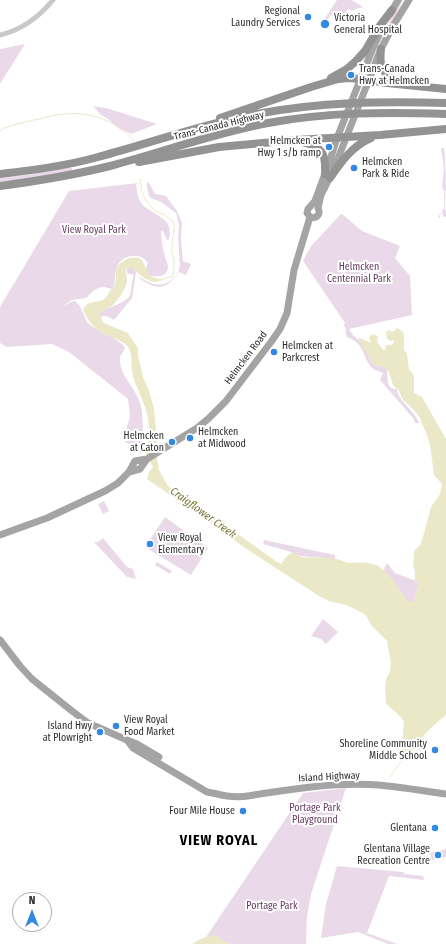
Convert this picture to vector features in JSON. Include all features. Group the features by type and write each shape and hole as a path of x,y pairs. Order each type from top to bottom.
{"highway":[{"path":"311,87 342,72 356,61 365,51 379,27 392,10"},
{"path":"381,49 381,63 386,75 395,80 424,86"},
{"path":"147,143 179,131 338,79 360,79 446,89"},
{"name":"Trans-Canada Highway","path":"0,174 42,169 97,158 255,114 334,103 387,101 446,103"},
{"name":"Trans-Canada Highway","path":"0,186 63,177 232,131 313,116 361,113 446,114"},
{"path":"111,165 133,163 219,147 446,129"},
{"path":"327,176 357,146 380,135"},
{"path":"296,140 318,148 325,159 327,176"}],"main road":[{"path":"398,0 372,50 336,138 327,176 318,208 320,210 319,214 318,216 312,217 307,213 308,209 314,201 327,176 346,138 381,49 409,0"},
{"path":"310,206 316,206 318,208"},
{"name":"Helmcken Road","path":"0,536 47,518 105,491 118,483 128,472 197,428 218,410 238,386 280,329 287,313 294,270 312,217"},
{"name":"Island Highway","path":"0,640 20,666 32,678 88,723 127,740 134,748 163,764 207,792 238,797 313,786 378,785 446,794"}],"street":[{"path":"0,35 26,25 45,10 53,0"}],"green space":[{"path":"337,0 352,0 363,7 352,11 348,9 343,18 333,12 328,19 332,23 331,24 328,22 327,25 322,23"},
{"path":"401,0 403,0 369,72 366,70 382,34"},
{"path":"25,44 0,84 0,49"},
{"path":"93,106 106,108 157,124 131,134 118,128 101,115"},
{"path":"441,148 444,148 445,159 446,217 443,216 442,211 444,208 444,190 442,188 444,168"},
{"path":"69,167 72,168 72,171 0,183 0,178 47,172"},
{"path":"147,182 155,194 166,196 177,211 182,223 181,239 183,261 191,264 186,275 179,272 175,278 161,287 151,285 139,277 150,283 158,285 167,283 174,278 180,266 178,238 179,224 176,213 161,202 149,196"},
{"name":"View Royal Park","path":"138,183 136,185 138,197 141,203 168,224 170,233 169,239 167,240 163,231 161,232 161,238 168,270 162,276 149,275 146,271 147,262 144,259 137,256 125,258 117,266 113,289 103,287 98,288 86,298 72,300 62,307 75,301 80,306 87,322 125,347 120,357 121,366 133,388 142,410 143,439 141,453 123,440 130,417 128,399 69,352 52,344 7,347 0,343 0,307 69,191"},
{"name":"Helmcken Centennial Park","path":"341,214 362,231 400,246 395,258 410,276 412,315 349,329 361,342 378,366 383,366 387,370 389,386 393,389 397,389 400,398 414,414 419,423 415,423 413,418 380,380 383,373 371,367 360,346 347,337 344,325 345,323 303,261 312,245"},
{"path":"127,266 135,268 136,273 132,298 114,320 102,316 101,320 95,313 118,304 129,297 134,275 127,273"},
{"path":"104,501 109,511 103,514 98,504"},
{"path":"165,517 208,548 191,575 145,547"},
{"path":"103,538 127,567 133,569 136,579 127,577 94,542 98,542"},
{"path":"264,540 335,555 335,559 300,556 263,544"},
{"path":"157,562 172,571 170,574 155,565"},
{"path":"387,563 395,573 419,582 414,601 411,603 408,602 393,581 383,571"},
{"path":"323,619 338,632 326,644 321,639 311,636"},
{"name":"Portage Park","path":"346,788 311,894 307,917 306,944 231,944 215,936 206,937 303,793"},
{"name":"Glentana Village Recreation Centre","path":"446,849 446,857 432,860 430,853"},
{"name":"Portage Park","path":"337,866 403,872 405,874 423,876 424,880 389,876 367,933 397,944 388,944 358,932 321,938 326,904"}],"water":[{"path":"129,258 139,258 151,276 164,279 155,282 147,280 132,268 128,268 126,270 126,286 121,295 113,305 103,311 100,315 104,323 128,333 138,348 143,377 154,408 157,442 154,449 159,470 169,487 281,564 287,556 293,552 302,557 331,558 347,563 362,562 373,564 385,571 411,603 414,601 419,582 415,581 415,570 413,567 414,551 421,544 431,507 440,494 442,484 434,475 430,445 420,418 403,400 399,391 393,385 389,372 381,365 378,367 369,360 369,356 358,337 371,343 369,338 372,334 378,336 377,341 383,350 385,350 386,345 392,345 395,340 390,341 387,339 386,332 389,330 393,332 397,328 403,332 404,350 407,354 409,369 414,376 414,393 422,397 446,439 446,715 425,734 408,757 403,761 400,759 404,721 386,704 386,680 391,664 387,641 371,625 366,615 346,605 329,601 319,596 245,548 147,479 149,472 153,467 146,454 146,448 149,441 147,412 133,377 130,350 123,342 106,335 97,329 87,318 83,309 89,303 101,301 109,294 110,290 113,289 115,284 117,268"},
{"path":"213,935 229,944 192,944 200,939"}],"waterway":[{"name":"Craigflower Creek","path":"0,131 4,128 50,116 78,114 89,115 108,121 126,133 134,141"},
{"name":"Craigflower Creek","path":"140,179 142,192 146,201 155,211 165,215 174,222 172,249 174,260 173,276 163,279"},
{"path":"389,777 402,760"}],"place":[{"name":"Regional Laundry Services","path":"308,17"},
{"name":"Victoria General Hospital","path":"325,24"},
{"name":"Trans-Canada Hwy at Helmcken","path":"351,75"},
{"name":"Helmcken at Hwy 1 s/b ramp","path":"329,147"},
{"name":"Helmcken Park & Ride","path":"354,168"},
{"name":"Helmcken at Parkcrest","path":"274,352"},
{"name":"Helmcken at Midwood","path":"190,438"},
{"name":"Helmcken at Caton","path":"172,442"},
{"name":"View Royal Elementary","path":"150,544"},
{"name":"View Royal Food Market","path":"116,726"},
{"name":"Island Hwy at Plowright","path":"100,732"},
{"name":"Shoreline Community Middle School","path":"435,750"},
{"name":"Four Mile House","path":"243,811"},
{"name":"Glentana","path":"435,828"},
{"name":"Glentana Village Recreation Centre","path":"438,855"}],"district":[{"name":"VIEW ROYAL","path":"219,841"}],"park label":[{"name":"Portage Park Playground","path":"315,814"}]}
